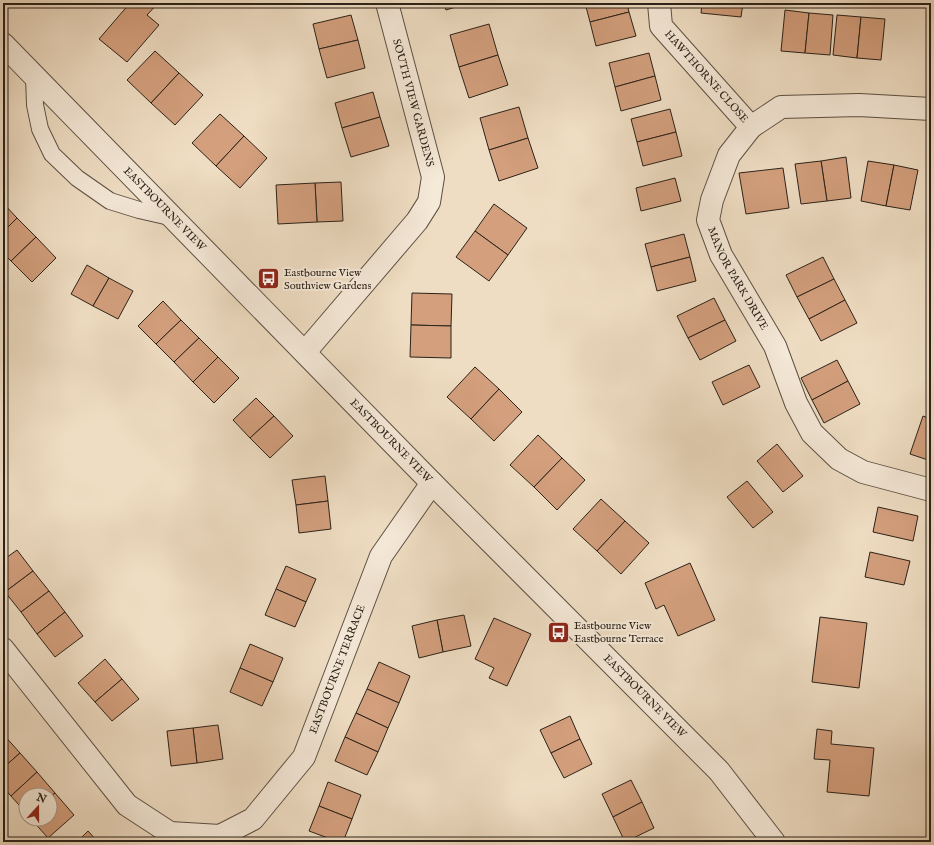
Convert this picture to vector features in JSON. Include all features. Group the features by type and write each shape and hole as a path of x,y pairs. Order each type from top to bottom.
{"street":[{"name":"SOUTH VIEW GARDENS","path":"305,352 417,221 429,202 433,176 387,3"},
{"name":"HAWTHORNE CLOSE","path":"659,3 661,26 751,127"},
{"name":"EASTBOURNE VIEW","path":"3,44 432,483 719,771 774,842"},
{"name":"MANOR PARK DRIVE","path":"931,109 859,105 781,107 751,127 730,155 712,200 708,220 721,255 775,346 796,403 812,433 839,459 863,472 931,490"},
{"name":"EASTBOURNE TERRACE","path":"3,649 127,805 170,832 221,839 253,819 304,757 381,556 432,483"}],"lane":[{"path":"34,76 35,105 40,129 52,154 77,178 110,201 139,210 174,218"}],"building":[{"path":"130,3 158,3 147,15 159,25 127,62 99,39"},
{"path":"443,3 469,3 446,10"},
{"path":"585,3 627,3 629,12 590,22"},
{"path":"702,3 743,3 741,17 701,13"},
{"path":"785,10 809,13 805,53 781,51"},
{"path":"629,12 636,36 596,46 590,22"},
{"path":"809,13 833,15 830,55 805,53"},
{"path":"351,15 358,40 319,49 313,24"},
{"path":"837,15 861,17 857,58 833,55"},
{"path":"861,17 885,19 881,60 857,58"},
{"path":"489,24 498,55 459,67 450,35"},
{"path":"358,40 365,68 327,78 319,49"},
{"path":"155,51 179,73 151,103 127,80"},
{"path":"649,53 655,76 615,87 609,63"},
{"path":"498,55 508,85 469,98 459,67"},
{"path":"179,73 203,95 175,125 151,103"},
{"path":"655,76 661,100 621,111 615,87"},
{"path":"373,92 380,117 342,128 335,103"},
{"path":"519,107 528,138 489,150 480,118"},
{"path":"670,109 676,132 637,142 631,119"},
{"path":"220,114 244,136 216,166 192,143"},
{"path":"380,117 389,146 351,157 342,128"},
{"path":"676,132 682,156 643,166 637,142"},
{"path":"244,136 267,158 240,188 216,166"},
{"path":"528,138 538,168 499,181 489,150"},
{"path":"846,157 851,198 827,201 821,161"},
{"path":"821,161 827,201 801,204 795,164"},
{"path":"868,161 894,165 886,206 861,201"},
{"path":"894,165 918,170 910,210 886,206"},
{"path":"783,168 789,208 746,214 739,173"},
{"path":"675,178 681,201 641,211 636,188"},
{"path":"341,182 343,221 317,222 315,183"},
{"path":"315,183 317,222 278,224 276,185"},
{"path":"3,203 17,218 3,232"},
{"path":"494,204 527,228 508,255 475,231"},
{"path":"17,218 36,237 11,261 3,253 3,232"},
{"path":"475,231 508,255 489,281 456,257"},
{"path":"684,234 690,257 651,267 645,244"},
{"path":"36,237 56,258 32,282 11,261"},
{"path":"690,257 696,281 657,291 651,267"},
{"path":"823,257 834,279 797,297 786,275"},
{"path":"87,265 109,278 93,306 71,294"},
{"path":"109,278 133,291 118,319 93,306"},
{"path":"834,279 845,300 809,319 797,297"},
{"path":"412,293 452,294 451,326 411,325"},
{"path":"714,298 725,320 688,338 677,316"},
{"path":"845,300 857,323 821,341 809,319"},
{"path":"163,301 181,320 156,344 138,326"},
{"path":"181,320 199,338 174,362 156,344"},
{"path":"725,320 736,341 700,360 688,338"},
{"path":"411,325 451,326 451,358 410,357"},
{"path":"199,338 218,357 193,382 174,362"},
{"path":"218,357 239,378 214,403 193,382"},
{"path":"837,360 848,381 812,400 801,378"},
{"path":"749,365 760,387 723,405 712,382"},
{"path":"475,367 499,389 471,419 447,397"},
{"path":"848,381 860,404 824,423 812,400"},
{"path":"499,389 522,412 494,441 471,419"},
{"path":"256,398 274,416 250,438 233,420"},
{"path":"274,416 293,436 270,458 250,438"},
{"path":"923,416 931,419 931,461 910,454"},
{"path":"538,435 562,458 534,487 510,465"},
{"path":"777,444 803,476 783,492 757,461"},
{"path":"562,458 585,480 557,510 534,487"},
{"path":"325,476 328,501 296,505 292,480"},
{"path":"747,481 773,512 753,528 727,497"},
{"path":"601,499 625,521 597,551 573,529"},
{"path":"328,501 331,529 299,533 296,505"},
{"path":"878,507 918,516 913,541 873,532"},
{"path":"625,521 649,543 621,574 597,551"},
{"path":"17,550 33,571 5,592 3,589 3,560"},
{"path":"870,552 910,561 904,585 865,577"},
{"path":"690,563 715,620 678,636 664,605 656,609 645,583"},
{"path":"286,566 316,579 306,602 276,589"},
{"path":"33,571 49,591 21,612 5,592"},
{"path":"276,589 306,602 295,627 265,615"},
{"path":"49,591 65,612 37,634 21,612"},
{"path":"65,612 83,636 55,657 37,634"},
{"path":"464,615 471,646 443,652 437,620"},
{"path":"820,617 867,623 859,688 812,682"},
{"path":"494,618 531,634 507,686 489,678 494,668 475,659"},
{"path":"437,620 443,652 419,658 412,626"},
{"path":"250,644 283,658 273,682 240,668"},
{"path":"105,659 122,679 95,702 78,683"},
{"path":"379,662 410,676 399,703 367,689"},
{"path":"240,668 273,682 262,706 230,692"},
{"path":"122,679 139,699 112,721 95,702"},
{"path":"367,689 399,703 388,728 356,713"},
{"path":"356,713 388,728 378,752 345,737"},
{"path":"570,716 580,739 551,753 540,730"},
{"path":"218,725 223,759 197,763 193,728"},
{"path":"193,728 197,763 171,766 167,731"},
{"path":"817,729 832,731 831,744 874,748 869,796 827,792 830,760 814,759"},
{"path":"3,734 20,753 3,768"},
{"path":"345,737 378,752 367,775 335,761"},
{"path":"580,739 592,764 564,778 551,753"},
{"path":"20,753 37,772 21,787 18,787 18,790 11,796 3,787 3,768"},
{"path":"37,772 50,787 21,787"},
{"path":"631,780 642,802 613,817 602,794"},
{"path":"328,782 361,795 352,819 319,806"},
{"path":"18,790 18,804 11,796"},
{"path":"58,796 74,815 48,838 38,827 58,827"},
{"path":"642,802 654,828 625,842 613,817"},
{"path":"319,806 352,819 343,842 339,842 309,831"},
{"path":"88,831 98,842 77,842"}],"place":[{"name":"Eastbourne View Southview Gardens","path":"269,279"},
{"name":"Eastbourne View Eastbourne Terrace","path":"558,632"}]}
